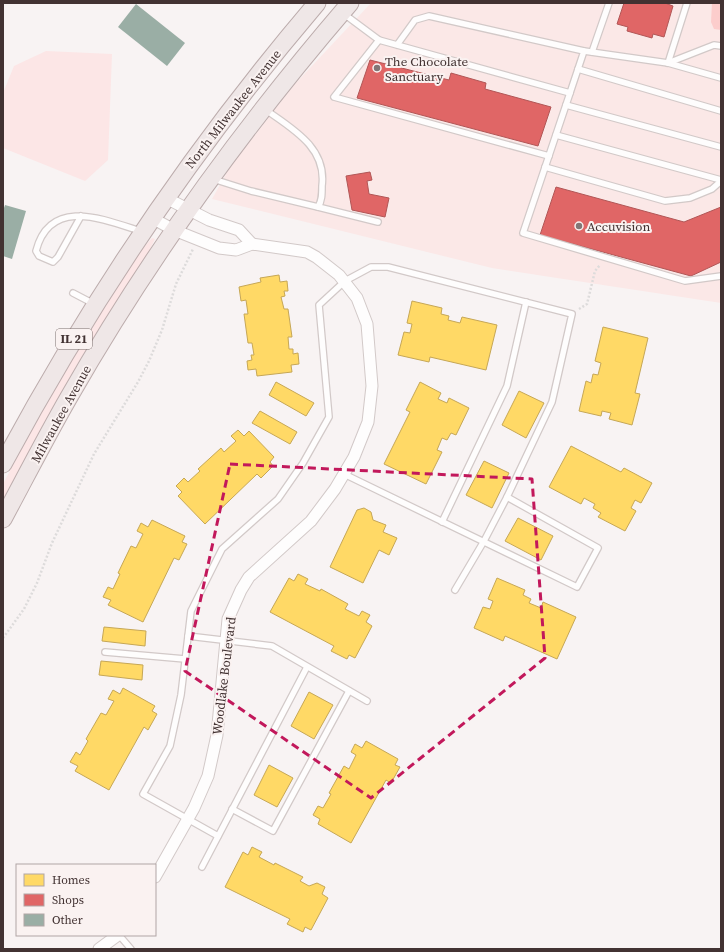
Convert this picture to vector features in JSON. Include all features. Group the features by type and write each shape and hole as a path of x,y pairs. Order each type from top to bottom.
{"main road":[{"name":"North Milwaukee Avenue","path":"152,218 242,95 317,3"},
{"name":"North Milwaukee Avenue","path":"188,210 263,108 346,8"},
{"name":"Milwaukee Avenue","path":"3,519 72,391 120,313 188,210"},
{"name":"Milwaukee Avenue","path":"3,464 44,390 95,305 152,218"}],"street":[{"path":"166,198 222,226 239,230 252,244"},
{"name":"Woodlake Boulevard","path":"152,218 174,230 219,248 236,250 252,244 307,252 333,270 345,281 357,298 367,324 372,386 368,422 354,456 344,474 312,521 249,577 241,590 228,619 216,742 208,776 187,820 156,875"},
{"path":"99,949 118,936"}],"lane":[{"path":"592,52 608,3"},
{"path":"668,63 687,3"},
{"path":"346,8 379,40 570,92"},
{"path":"397,45 415,20 430,16 584,51 668,63 721,78"},
{"path":"379,40 334,97 549,156"},
{"path":"668,63 714,45 721,46"},
{"path":"584,51 523,233 685,281 721,276"},
{"path":"578,69 721,111"},
{"path":"566,104 721,147"},
{"path":"263,108 303,137 322,164 323,181 321,203 318,207"},
{"path":"556,135 721,181"},
{"path":"545,167 665,200 690,198 712,189 721,181"},
{"path":"211,178 251,191 378,222"},
{"path":"81,216 58,257 53,262 39,256 36,251 45,230 58,220 75,215 100,218 143,232"},
{"path":"218,836 143,794 170,746 182,695 191,611 222,549 278,498 303,463 329,416 319,305 345,281 371,266 388,266 572,314 552,402 484,542 455,590"},
{"path":"73,293 95,305"},
{"path":"442,522 507,386 526,302"},
{"path":"344,474 577,587 598,548 506,497"},
{"path":"188,636 272,646 367,701"},
{"path":"104,652 186,658"},
{"path":"202,867 307,667"},
{"path":"232,809 273,831 349,691"},
{"path":"120,936 131,949"}],"path":[{"path":"3,638 11,629 27,602 52,543 94,454 138,382 149,361 162,330 176,284 194,247"},
{"path":"572,314 587,304 595,271 606,258"}],"highlighted area":[{"path":"230,464 532,479 545,658 371,798 185,671"}],"shaded area":[{"path":"371,3 721,3 721,303 492,268 212,199 230,167 294,85"},
{"path":"712,3 721,3 721,30 714,29 711,22"},
{"path":"46,51 112,54 108,160 85,181 3,148 3,93 14,66"},
{"path":"152,238 155,239 148,253 79,361 3,499 3,484 48,401 122,278 136,257"}],"building: Homes":[{"path":"279,275 280,282 287,281 288,291 284,291 285,296 281,297 284,309 288,309 292,337 288,337 289,349 293,349 293,354 298,353 299,364 291,365 292,372 257,376 256,369 248,370 247,361 252,360 251,355 254,355 252,343 248,343 244,314 248,314 246,300 241,301 239,287 261,282 260,278"},
{"path":"412,301 442,308 441,314 449,316 448,320 460,323 462,317 497,325 486,370 430,357 429,362 398,355 404,332 410,333 412,324 407,323"},
{"path":"603,327 648,338 635,393 640,394 632,425 609,419 611,413 602,411 601,416 579,411 586,381 591,383 593,374 598,375 601,363 595,361"},
{"path":"276,382 314,403 306,416 269,395"},
{"path":"420,382 441,393 438,399 447,403 449,398 469,408 456,435 451,433 447,440 442,438 437,450 442,452 426,484 384,464 410,412 406,410"},
{"path":"519,391 544,403 526,438 502,425"},
{"path":"260,411 297,432 290,444 252,423"},
{"path":"238,430 244,436 249,431 274,457 270,462 273,466 261,478 257,474 205,524 178,496 182,492 176,486 184,478 188,482 200,471 198,469 221,448 224,452 236,441 231,436"},
{"path":"571,446 621,472 624,468 652,483 641,503 635,500 631,508 636,511 625,531 598,517 601,513 593,508 595,504 584,498 581,504 549,487"},
{"path":"484,461 509,473 492,508 466,495"},
{"path":"364,508 371,512 373,520 386,525 383,532 397,538 389,555 379,550 363,583 330,567 357,510"},
{"path":"518,518 553,536 541,560 505,541"},
{"path":"152,520 185,536 182,542 187,544 179,560 174,558 143,622 108,605 111,600 103,597 108,587 113,589 120,574 118,573 131,546 136,548 143,534 137,531 141,523 148,527"},
{"path":"298,574 308,579 305,584 320,591 321,589 348,604 345,609 359,616 362,611 370,615 366,622 372,626 355,658 349,655 347,659 331,651 334,646 270,612 289,578 294,581"},
{"path":"497,578 525,590 523,595 531,599 529,603 541,608 543,602 576,617 557,659 505,636 503,641 474,628 483,607 490,609 493,601 488,599"},
{"path":"104,627 146,631 145,646 102,641"},
{"path":"101,661 143,665 142,680 99,675"},
{"path":"123,688 155,706 152,711 157,714 148,730 144,727 109,790 75,771 78,766 70,762 76,752 80,755 88,741 86,739 101,713 106,715 114,701 108,699 113,690 120,694"},
{"path":"309,692 333,705 314,739 291,726"},
{"path":"366,741 398,759 395,765 400,767 391,783 386,780 351,843 318,824 320,819 313,815 318,806 323,808 331,794 329,793 344,766 349,769 356,755 351,752 355,744 362,748"},
{"path":"269,765 293,778 277,807 254,795"},
{"path":"252,847 262,852 259,857 303,877 300,881 309,886 317,883 325,887 322,894 328,898 311,930 305,927 303,932 287,924 290,919 225,887 243,852 248,855"}],"building: Shops":[{"path":"624,3 665,3 673,6 664,37 653,34 652,38 627,31 628,27 617,24"},
{"path":"370,60 449,80 451,73 486,83 485,89 551,107 538,146 357,98"},
{"path":"370,172 372,180 367,181 369,194 389,198 385,217 352,210 346,176"},
{"path":"556,187 684,222 721,207 721,262 691,276 540,235"}],"building: Other":[{"path":"136,4 185,43 167,66 118,27"},
{"path":"5,205 26,211 12,259 3,256 3,211"}],"place":[{"name":"The Chocolate Sanctuary","path":"377,68"},
{"name":"Accuvision","path":"579,226"}]}
